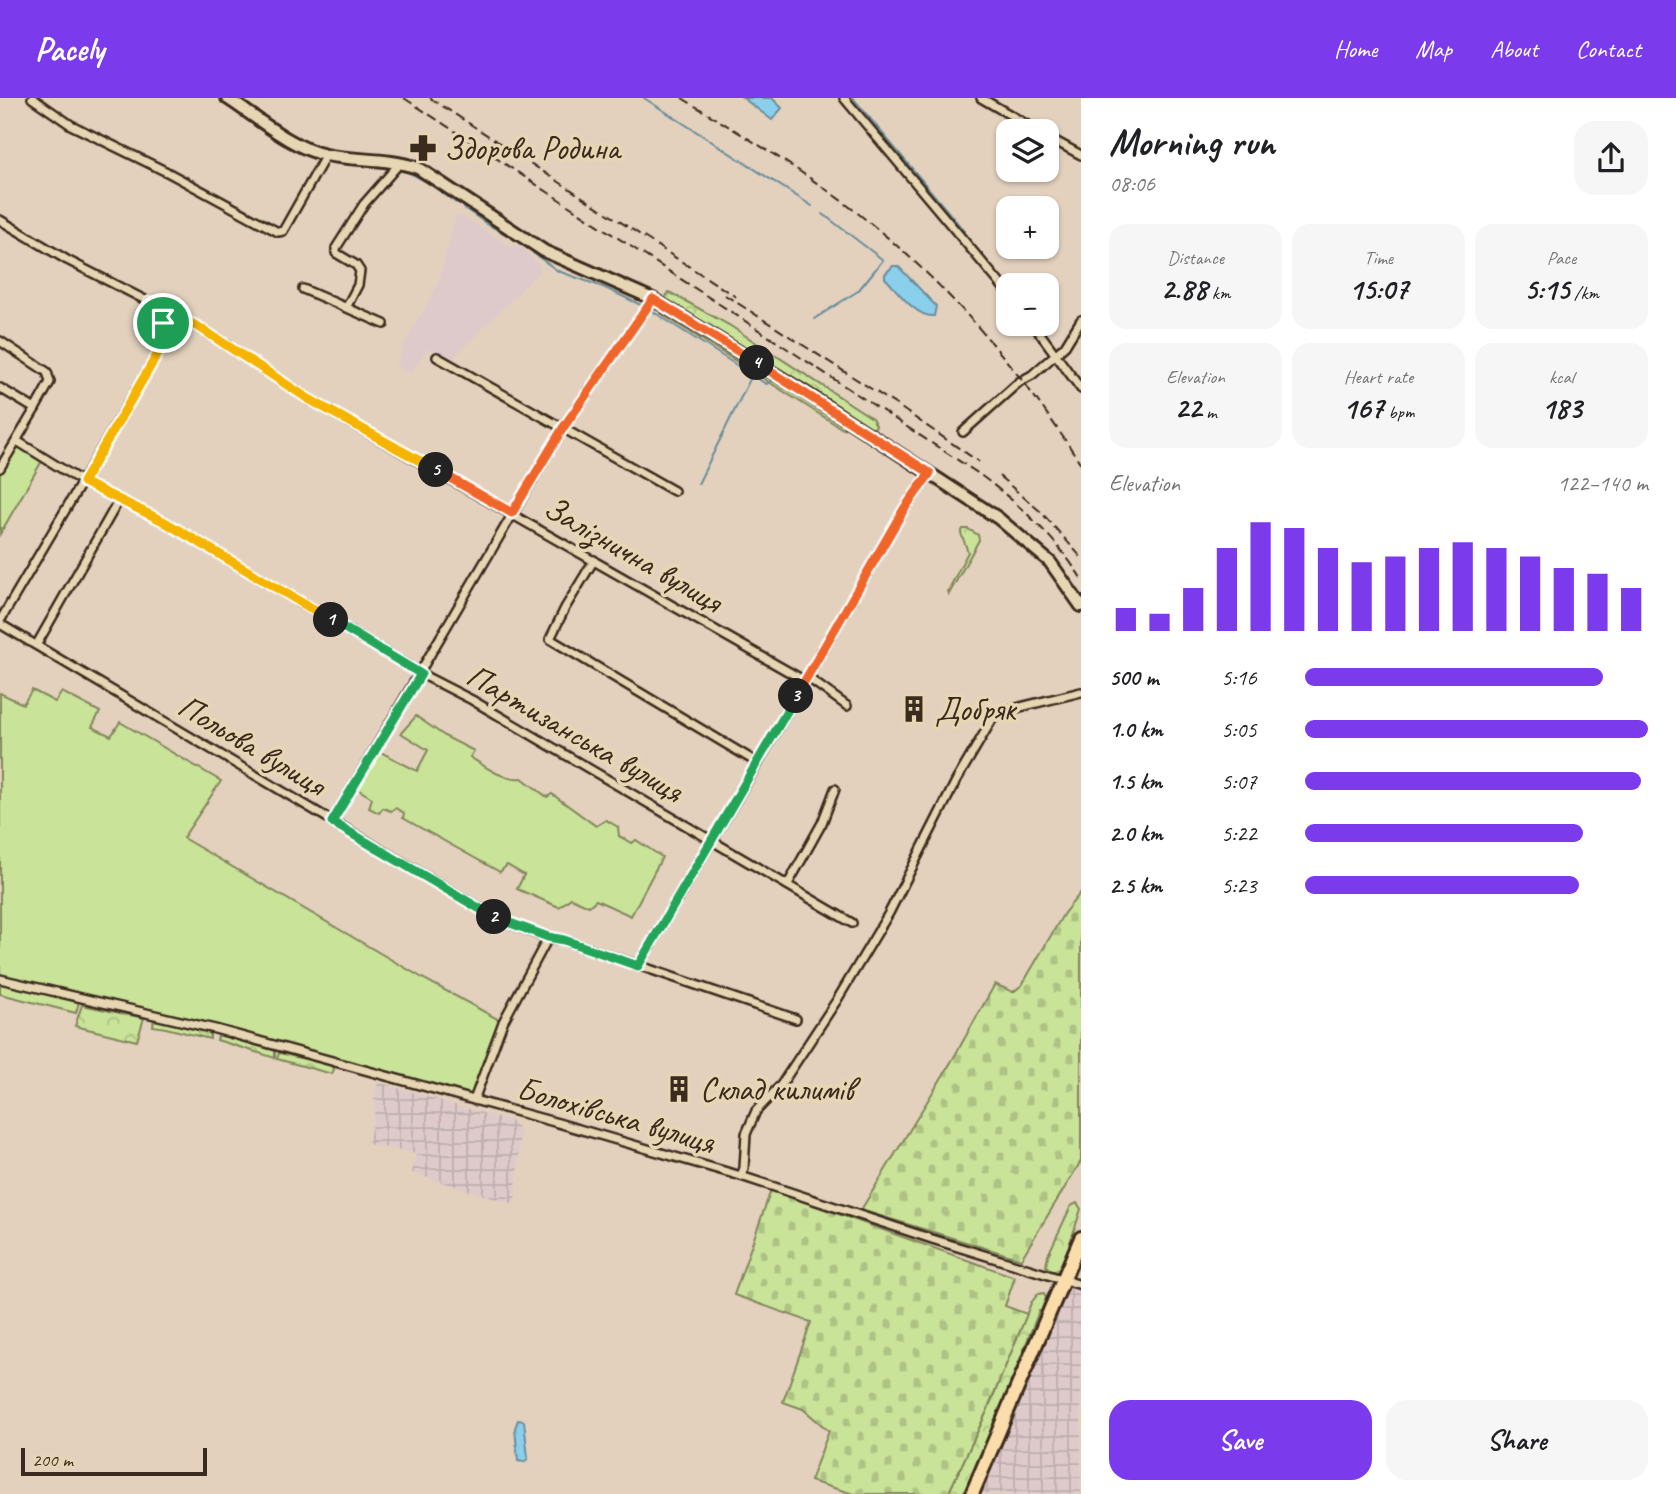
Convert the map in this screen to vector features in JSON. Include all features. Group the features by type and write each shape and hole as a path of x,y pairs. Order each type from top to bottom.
{"main road":[{"path":"227,98 296,143 326,155 400,163 418,168 544,251 653,299 801,390 998,518 1034,546 1081,606"},
{"path":"972,1494 1081,1238"}],"street":[{"path":"32,98 71,125 167,172 278,232 283,231 326,155"},
{"path":"844,98 996,279"},
{"path":"981,98 1017,119"},
{"path":"1059,143 1081,155"},
{"path":"346,308 358,285 360,271 356,265 336,253 336,248 364,204 400,163"},
{"name":"Залізнична вулиця","path":"0,220 67,260 202,329 307,398 806,679 847,706"},
{"path":"303,289 384,324"},
{"path":"332,822 563,428 653,299"},
{"path":"150,302 161,315 164,343"},
{"path":"0,623 179,317"},
{"path":"963,432 1018,382 1032,375 1056,355 1081,320"},
{"path":"1042,336 1081,388"},
{"path":"0,341 40,367 50,377 48,387 0,468"},
{"path":"436,357 674,491"},
{"path":"0,388 35,409"},
{"name":"Партизанська вулиця","path":"17,441 83,482 163,521 421,674 472,700 852,923"},
{"path":"638,966 904,509 930,473"},
{"path":"37,644 119,500"},
{"path":"594,559 550,639 758,763"},
{"name":"Польова вулиця","path":"0,623 498,919 796,1019"},
{"path":"741,1176 746,1134 756,1111 780,1085 837,1000 890,913 956,781 996,713 1081,692"},
{"path":"788,884 822,823 835,789"},
{"path":"474,1100 503,1022 548,937"},
{"name":"Болохівська вулиця","path":"0,979 267,1042 474,1100 741,1176 932,1239 1081,1284"}],"shaded area":[{"path":"456,216 463,217 511,247 520,244 542,269 451,360 432,349 426,351 411,373 396,366 405,343 438,284"},
{"path":"378,1082 513,1122 518,1127 520,1140 515,1202 512,1204 412,1173 416,1154 368,1144"},
{"path":"1070,1285 1081,1288 1081,1494 978,1494"}],"green space":[{"path":"669,292 729,325 872,418 876,425 874,429 869,430 664,300"},
{"path":"662,309 848,422 847,427 843,429 660,313"},
{"path":"17,441 43,459 0,534 0,468"},
{"path":"963,529 978,535 979,540 949,594 948,591 968,552 961,533"},
{"path":"32,690 55,702 62,692 100,712 92,727 111,736 120,722 221,781 183,838 503,1022 474,1100 80,998 76,1013 0,994 0,693 23,704"},
{"path":"416,716 446,737 474,751 470,757 489,769 508,777 522,778 547,797 552,794 596,826 606,820 618,827 619,836 632,843 636,840 662,857 631,916 596,900 589,906 571,898 559,907 517,889 524,875 507,865 500,872 403,818 404,813 395,808 391,811 383,808 379,813 369,808 372,798 354,787 375,749 417,771 428,750 401,733"},
{"path":"1081,892 1081,1161 1021,1259 861,1210 953,1059 995,984 1013,992 1022,985 1064,913"},
{"path":"82,1005 144,1018 137,1041 75,1026"},
{"path":"154,1018 210,1033 210,1039 153,1026"},
{"path":"219,1033 275,1048 275,1058 217,1040"},
{"path":"279,1053 332,1065 334,1069 332,1074 277,1059"},
{"path":"771,1190 1015,1277 1005,1306 1027,1314 987,1411 948,1494 854,1494 810,1481 829,1431 803,1409 783,1402 811,1322 734,1295"},
{"path":"1077,1203 1081,1209 1064,1262 1057,1272 1052,1271 1046,1266 1048,1255 1071,1206"},
{"path":"1044,1293 1046,1298 967,1494 948,1494 987,1411 1031,1303 1038,1294"}],"water":[{"path":"743,98 772,98 782,108 772,120"},
{"path":"893,266 898,266 936,306 934,316 920,313 885,278 885,274"},
{"path":"518,1420 524,1421 528,1458 525,1462 518,1461 515,1428"}],"waterway":[{"path":"644,98 812,206"},
{"path":"853,98 965,232"},
{"path":"404,170 429,183 456,203"},
{"path":"464,208 524,244"},
{"path":"814,319 858,291 883,260 823,214"},
{"path":"533,253 558,271 603,287 643,306"},
{"path":"649,309 766,384 775,380"},
{"path":"698,484 752,375"}],"railway":[{"path":"404,98 979,474 1035,522 1060,549 1081,578"},
{"path":"430,98 736,297"},
{"path":"682,98 810,178 885,235 917,264 948,294 1005,359 1081,464"},
{"path":"725,295 898,406 979,462"},
{"path":"999,476 1041,512 1081,557"}],"place":[{"name":"Здорова Родина","path":"423,148"},
{"name":"Добряк","path":"914,709"},
{"name":"Склад килимів","path":"679,1089"}],"route":[{"path":"653,299 930,473 904,509 638,966 498,919 332,822 421,674 163,521 83,482 164,343 163,323 157,308 150,302 202,329 307,398 512,513 563,428 653,299"}]}
